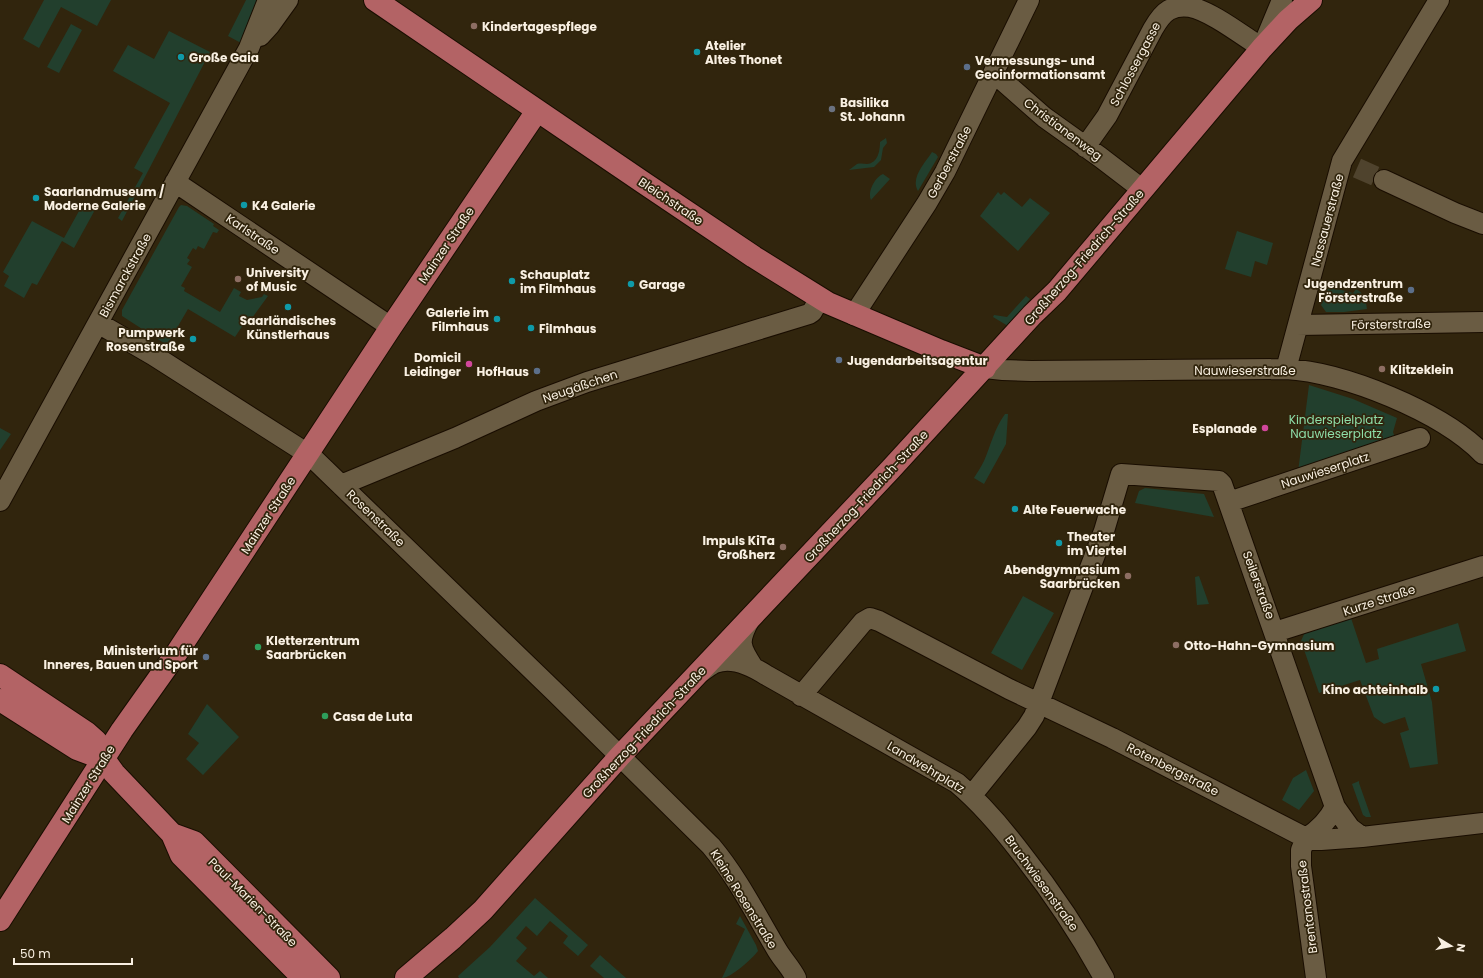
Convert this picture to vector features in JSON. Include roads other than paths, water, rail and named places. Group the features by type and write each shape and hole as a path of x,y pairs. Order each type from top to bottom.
{"main road":[{"name":"Bleichstraße","path":"375,0 537,111 754,256 820,298 854,315 940,351 986,368"},
{"name":"Großherzog-Friedrich-Straße","path":"406,978 483,910 620,756 986,368 1032,315 1047,302 1079,266 1262,48 1288,20 1311,0"},
{"name":"Mainzer Straße","path":"0,920 104,759 178,651 391,327 537,111"},
{"name":"Paul-Marien-Straße","path":"0,675 87,733 96,742 104,759 122,782 172,834 181,855 303,978"},
{"path":"0,700 77,749 104,759"},
{"name":"Paul-Marien-Straße","path":"172,834 194,842 329,978"}],"street":[{"name":"Bismarckstraße","path":"0,501 249,48 268,0"},
{"name":"Bismarckstraße","path":"249,48 270,25 288,0"},
{"name":"Gerberstraße","path":"854,315 938,185 964,135 1029,0"},
{"path":"1262,48 1282,0"},
{"name":"Nassauerstraße","path":"1286,368 1298,325 1350,164 1390,80 1439,0"},
{"name":"Schlossergasse","path":"1085,147 1107,116 1160,17 1168,10 1189,7 1200,11 1262,48"},
{"name":"Christianenweg","path":"994,73 1044,117 1134,182"},
{"path":"1384,180 1455,213 1483,224"},
{"name":"Karlstraße","path":"175,182 391,327"},
{"name":"Neugäßchen","path":"341,485 456,438 536,402 587,382 809,314 812,312 820,298"},
{"name":"Försterstraße","path":"1298,325 1483,322"},
{"name":"Rosenstraße","path":"98,323 153,355 308,454 620,756"},
{"name":"Nauwieserstraße","path":"986,368 1031,371 1286,368 1308,371 1348,381 1398,400 1452,428 1483,454"},
{"name":"Nauwieserplatz","path":"1229,502 1420,438"},
{"name":"Landwehrplatz","path":"698,675 713,663 723,660 753,666 802,696 957,783 972,795 1027,727 1034,716 1098,545 1121,474"},
{"name":"Seilerstraße","path":"1121,474 1219,481 1222,484 1336,807"},
{"name":"Kurze Straße","path":"1275,632 1483,566"},
{"name":"Landwehrplatz","path":"750,618 742,633 741,643 746,657 753,666"},
{"path":"802,696 863,622 870,618 1039,704"},
{"name":"Rotenbergstraße","path":"1039,704 1112,738 1306,838 1321,840 1362,838 1483,823"},
{"path":"597,781 619,770 637,773 632,756 634,748 642,733"},
{"name":"Kleine Rosenstraße","path":"620,756 697,831 718,855 734,878 778,952 790,967 796,978"},
{"name":"Bruchwiesenstraße","path":"972,795 1007,834 1039,875 1088,949 1104,978"},
{"path":"1306,838 1318,830 1329,818 1336,807 1350,828 1362,838"},
{"name":"Brentanostraße","path":"1306,838 1301,850 1301,866 1316,978"}],"tunnel":[{"path":"1357,168 1384,180"}],"place":[{"name":"Kindertagespflege","path":"474,26"},
{"name":"Atelier Altes Thonet","path":"697,52"},
{"name":"Große Gaia","path":"181,57"},
{"name":"Vermessungs- und Geoinformationsamt","path":"967,67"},
{"name":"Basilika St. Johann","path":"832,109"},
{"name":"Saarlandmuseum / Moderne Galerie","path":"36,198"},
{"name":"K4 Galerie","path":"244,205"},
{"name":"University of Music","path":"238,279"},
{"name":"Schauplatz im Filmhaus","path":"512,281"},
{"name":"Garage","path":"631,284"},
{"name":"Jugendzentrum Försterstraße","path":"1411,290"},
{"name":"Saarländisches Künstlerhaus","path":"288,307"},
{"name":"Galerie im Filmhaus","path":"497,319"},
{"name":"Filmhaus","path":"531,328"},
{"name":"Pumpwerk Rosenstraße","path":"193,339"},
{"name":"Jugendarbeitsagentur","path":"839,360"},
{"name":"Domicil Leidinger","path":"469,364"},
{"name":"Klitzeklein","path":"1382,369"},
{"name":"HofHaus","path":"537,371"},
{"name":"Esplanade","path":"1265,428"},
{"name":"Alte Feuerwache","path":"1015,509"},
{"name":"Theater im Viertel","path":"1059,543"},
{"name":"Impuls KiTa Großherz","path":"783,547"},
{"name":"Abendgymnasium Saarbrücken","path":"1128,576"},
{"name":"Otto-Hahn-Gymnasium","path":"1176,645"},
{"name":"Kletterzentrum Saarbrücken","path":"258,647"},
{"name":"Ministerium für Inneres, Bauen und Sport","path":"206,657"},
{"name":"Kino achteinhalb","path":"1436,689"},
{"name":"Casa de Luta","path":"325,716"}],"park label":[{"name":"Kinderspielplatz Nauwieserplatz","path":"1336,426"}]}
